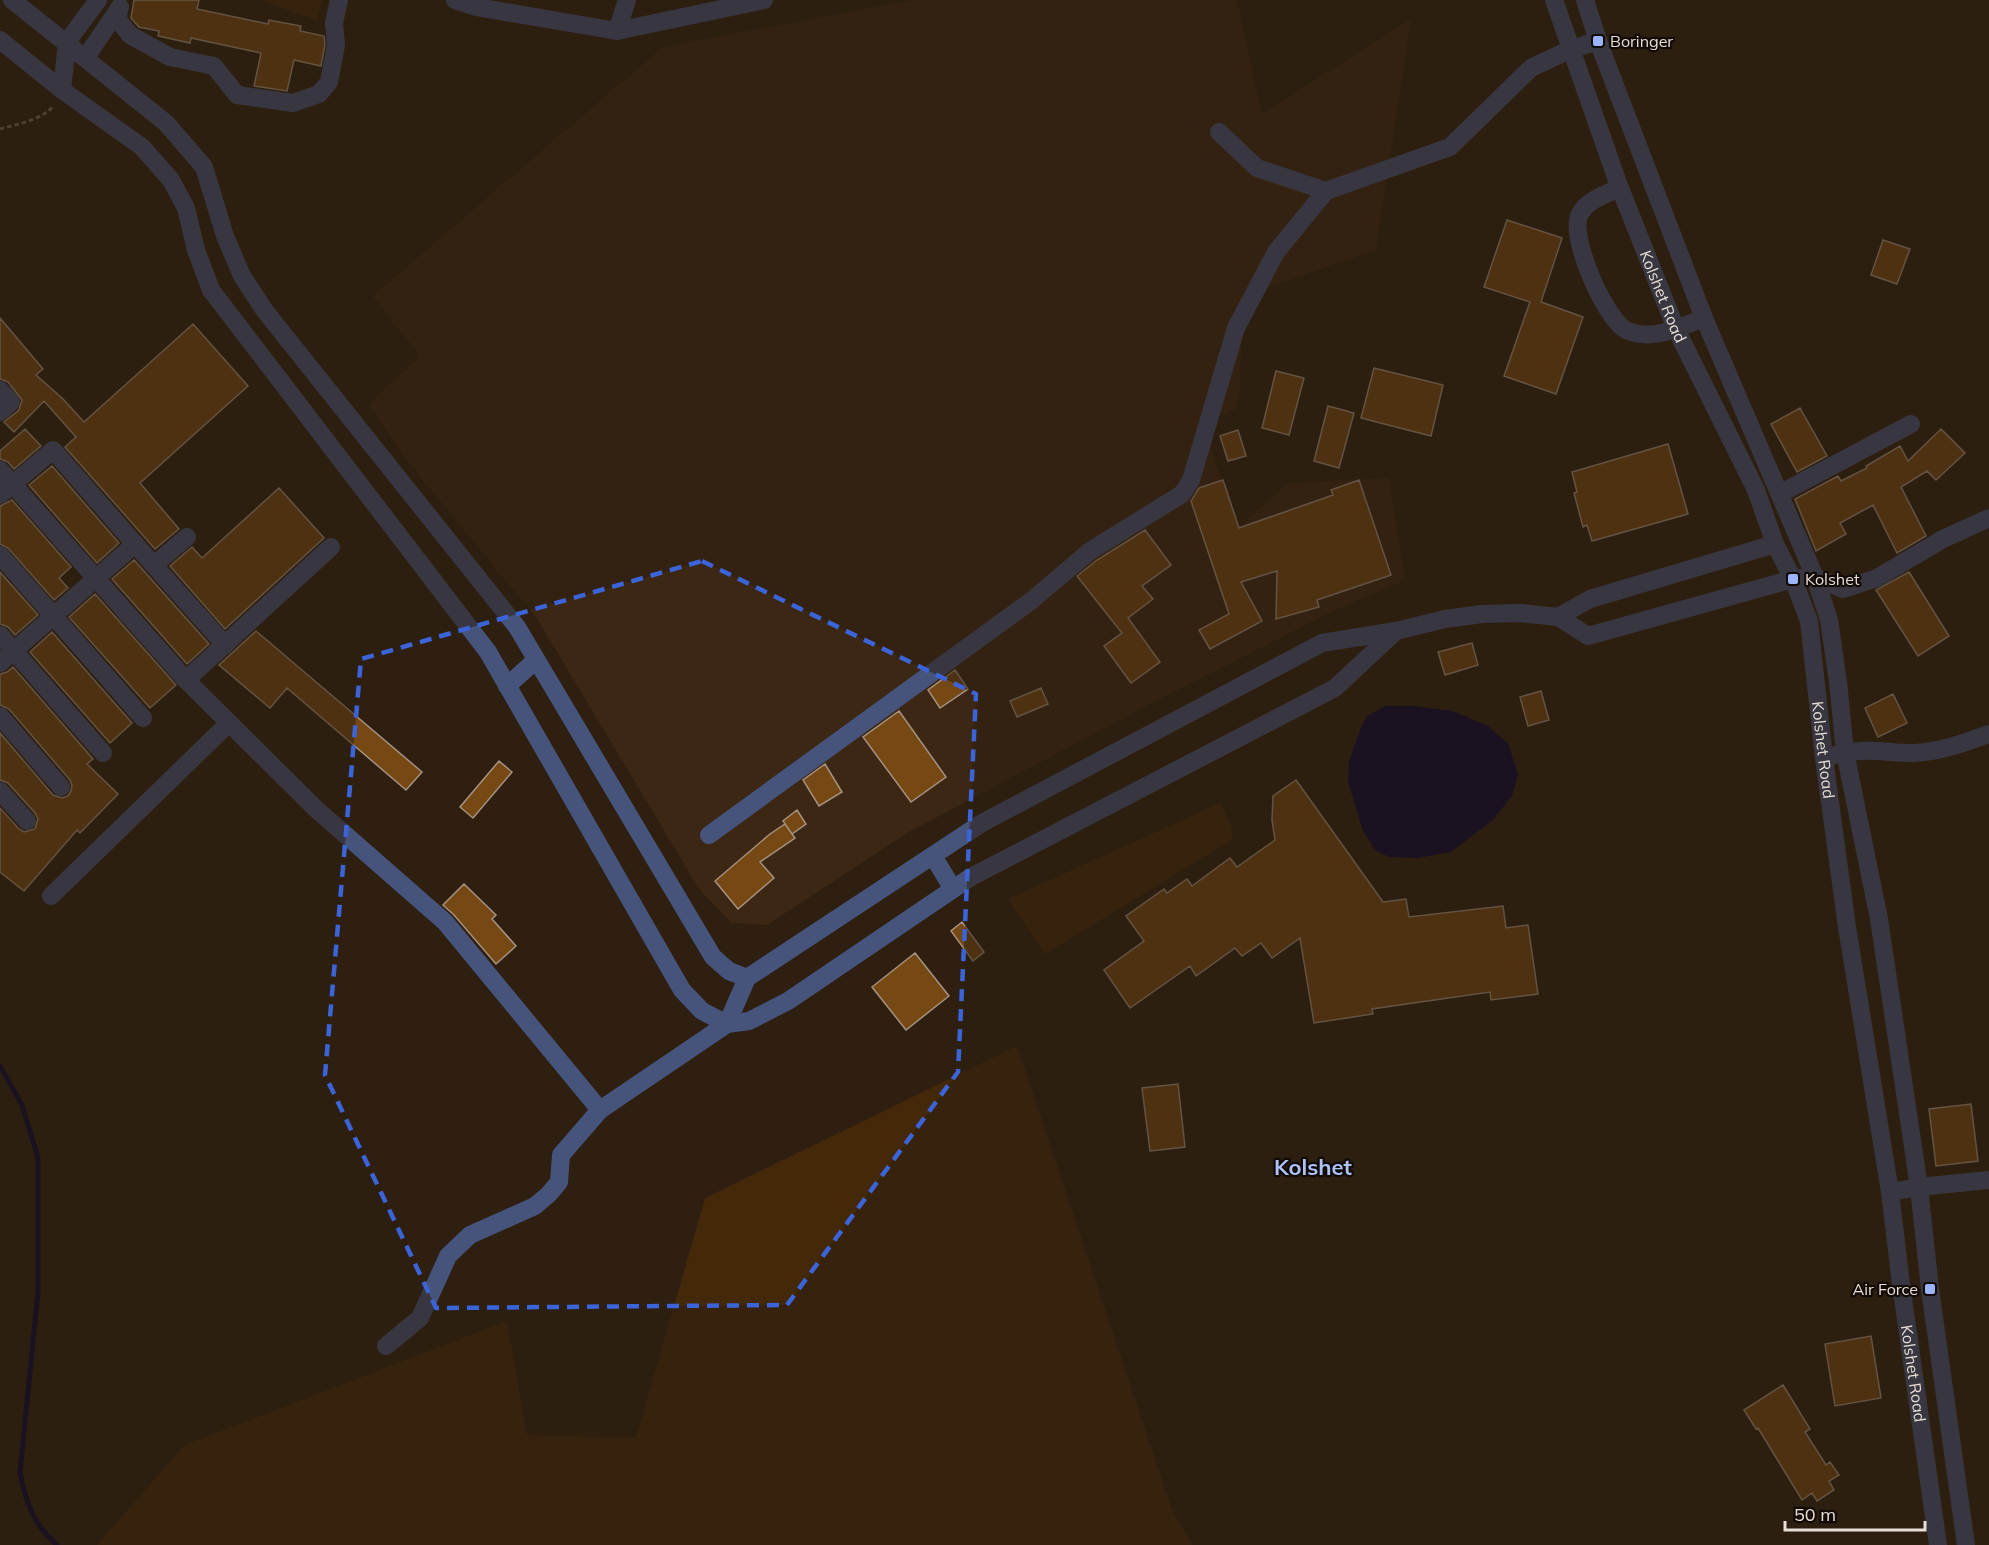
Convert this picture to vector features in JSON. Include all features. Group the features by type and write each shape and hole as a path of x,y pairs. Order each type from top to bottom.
{"street":[{"path":"12,0 166,123 204,167 225,236 242,276 265,311 517,627 713,957 729,971 747,978"},
{"path":"62,90 67,42 98,0"},
{"path":"122,4 118,20 130,35 170,57 214,66 237,95 293,103 319,94 329,82 336,45 334,23 339,0"},
{"path":"455,0 476,8 617,31 764,0"},
{"path":"617,31 627,0"},
{"name":"Kolshet Road","path":"1554,0 1620,188 1676,329 1756,490 1775,544 1793,579 1809,621 1824,758 1847,927 1890,1192 1900,1284 1938,1545"},
{"name":"Kolshet Road","path":"1585,0 1598,41 1704,318 1780,492 1815,577 1829,620 1845,752 1879,919 1919,1187 1930,1289 1966,1545"},
{"path":"86,57 122,4"},
{"path":"0,40 62,90 142,147 171,180 186,208 196,250 211,290 488,652 682,990 702,1011 727,1024"},
{"path":"709,835 1031,601 1090,551 1182,494 1191,480 1236,328 1276,252 1326,190 1450,147 1531,68 1571,49 1598,41"},
{"path":"1219,132 1257,168 1326,190"},
{"path":"1620,188 1602,195 1583,209 1578,218 1586,266 1606,305 1619,325 1626,330 1649,335 1676,329 1704,318"},
{"path":"238,325 265,311"},
{"path":"0,390 11,402 0,412"},
{"path":"1780,492 1911,424"},
{"path":"6,490 53,450 225,645"},
{"path":"0,470 6,490 96,578 186,680 316,809 445,922 600,1110"},
{"path":"727,1024 747,978 982,823 1322,643 1396,631 1444,619 1482,614 1520,613 1558,616 1588,636 1793,579 1815,577 1843,589 1877,578 1943,539 1989,518"},
{"path":"154,565 186,537"},
{"path":"0,663 135,544"},
{"path":"1558,616 1590,598 1775,544"},
{"path":"186,680 331,547"},
{"path":"0,555 143,718"},
{"path":"386,1346 420,1318 448,1256 470,1235 535,1206 549,1194 559,1182 561,1155 600,1110 727,1024 748,1021 788,1001 971,877 1335,688 1396,631"},
{"path":"0,635 103,753"},
{"path":"507,686 536,660"},
{"path":"0,716 61,787"},
{"path":"51,896 229,723"},
{"path":"1824,758 1845,752 1885,750 1913,753 1937,750 1989,734"},
{"path":"0,791 27,822"},
{"path":"933,856 953,889"},
{"path":"1890,1192 1989,1180"},
{"path":"1932,1494 1959,1488"}],"path":[{"path":"0,129 32,119 51,108 62,90"}],"highlighted area":[{"path":"702,561 976,694 958,1072 787,1305 436,1308 325,1075 361,659"}],"shaded area":[{"path":"260,0 322,0 317,20"},
{"path":"913,0 1237,0 1262,114 1411,19 1376,250 1242,296 1240,389 1237,408 1203,424 1237,530 1287,483 1389,478 1405,580 1329,613 1146,706 909,832 767,925 731,923 699,889 536,617 413,468 369,405 420,356 373,296 663,47"},
{"path":"1385,706 1414,706 1453,711 1488,726 1508,743 1518,774 1512,796 1493,820 1451,852 1418,858 1389,857 1376,851 1363,831 1348,782 1349,761 1367,716"},
{"path":"1220,803 1231,826 1233,839 1045,954 1008,899"},
{"path":"1017,1046 1172,1510 1192,1545 97,1545 185,1445 507,1321 527,1435 636,1438 705,1198"}],"building":[{"path":"134,0 199,0 197,9 268,24 269,20 301,26 300,31 324,36 321,66 294,60 287,91 254,86 261,53 191,38 190,43 158,36 159,31 139,27 131,18"},
{"path":"1507,220 1562,238 1541,302 1583,317 1556,394 1504,376 1530,302 1484,287"},
{"path":"1883,240 1910,249 1897,284 1871,275"},
{"path":"0,318 43,369 36,375 84,422 193,324 248,386 140,483 179,529 155,549 65,447 76,437 44,401 14,432 4,422 19,410 22,400 8,382 0,379"},
{"path":"1374,368 1443,385 1431,436 1361,418"},
{"path":"1276,371 1304,378 1289,435 1262,428"},
{"path":"1328,406 1354,413 1339,468 1314,461"},
{"path":"1800,408 1827,456 1797,472 1771,424"},
{"path":"25,429 41,446 14,469 8,462 0,459 0,451"},
{"path":"1941,429 1965,453 1936,480 1927,471 1901,487 1926,536 1897,553 1873,505 1840,523 1846,534 1816,551 1795,499 1838,476 1841,481 1867,468 1866,466 1900,446 1908,461"},
{"path":"1238,430 1246,456 1228,461 1220,436"},
{"path":"1668,444 1688,514 1592,541 1587,525 1583,527 1574,493 1577,492 1572,472"},
{"path":"52,466 119,543 97,563 29,485"},
{"path":"1223,480 1239,528 1333,495 1331,490 1359,480 1391,575 1317,600 1319,607 1276,619 1277,571 1241,582 1262,621 1210,649 1199,630 1229,614 1191,501 1199,488"},
{"path":"279,488 324,538 225,629 170,566 192,547 202,558"},
{"path":"12,500 71,567 59,578 68,588 54,600 8,548 0,544 0,506"},
{"path":"1145,530 1171,565 1142,586 1153,599 1128,618 1160,662 1131,683 1104,646 1122,633 1077,576 1097,560"},
{"path":"134,560 209,644 187,664 112,579"},
{"path":"0,572 38,615 15,635 8,627 0,624"},
{"path":"1909,572 1949,636 1918,656 1876,590"},
{"path":"95,594 176,685 150,708 69,617"},
{"path":"256,631 422,772 406,790 287,688 270,708 219,665"},
{"path":"52,632 132,723 110,743 30,652"},
{"path":"1472,643 1478,665 1445,675 1438,652"},
{"path":"13,667 93,759 87,764 118,794 80,833 77,830 24,891 0,872 0,808 24,832 35,829 38,819 8,783 0,780 0,733 53,795 62,798 68,796 72,786 70,780 9,709 0,705 0,674"},
{"path":"955,670 968,689 940,708 928,690"},
{"path":"1041,688 1048,704 1017,717 1010,701"},
{"path":"1541,691 1549,720 1528,726 1520,697"},
{"path":"1893,694 1907,723 1878,737 1865,708"},
{"path":"899,711 946,777 911,802 863,737"},
{"path":"499,761 512,772 473,818 460,807"},
{"path":"825,764 842,792 819,806 803,780"},
{"path":"1296,780 1383,902 1406,899 1409,917 1503,906 1506,928 1528,925 1538,994 1491,1000 1490,992 1372,1009 1373,1014 1314,1023 1300,938 1272,958 1261,943 1242,956 1235,948 1196,976 1190,966 1130,1008 1104,970 1144,941 1126,916 1164,889 1167,893 1187,879 1192,886 1230,858 1237,867 1275,840 1272,820 1273,796"},
{"path":"797,810 806,824 792,834 783,821"},
{"path":"785,824 795,838 760,862 774,878 738,909 715,881"},
{"path":"464,884 496,915 492,919 516,946 496,964 443,905"},
{"path":"962,922 984,952 973,961 951,931"},
{"path":"915,953 949,996 906,1030 872,987"},
{"path":"1178,1084 1185,1147 1150,1151 1142,1088"},
{"path":"1971,1104 1978,1161 1936,1166 1929,1109"},
{"path":"1871,1336 1881,1398 1835,1406 1825,1344"},
{"path":"1783,1385 1810,1429 1805,1432 1826,1465 1830,1462 1839,1475 1829,1481 1834,1490 1817,1501 1812,1493 1802,1500 1758,1428 1756,1429 1744,1410"}],"waterway":[{"path":"0,1066 22,1105 38,1158 38,1292 20,1472 32,1512 42,1529 57,1545"}],"place":[{"name":"Boringer","path":"1598,41"},
{"name":"Kolshet","path":"1793,579"},
{"name":"Air Force","path":"1930,1289"}],"district":[{"name":"Kolshet","path":"1313,1167"}]}
